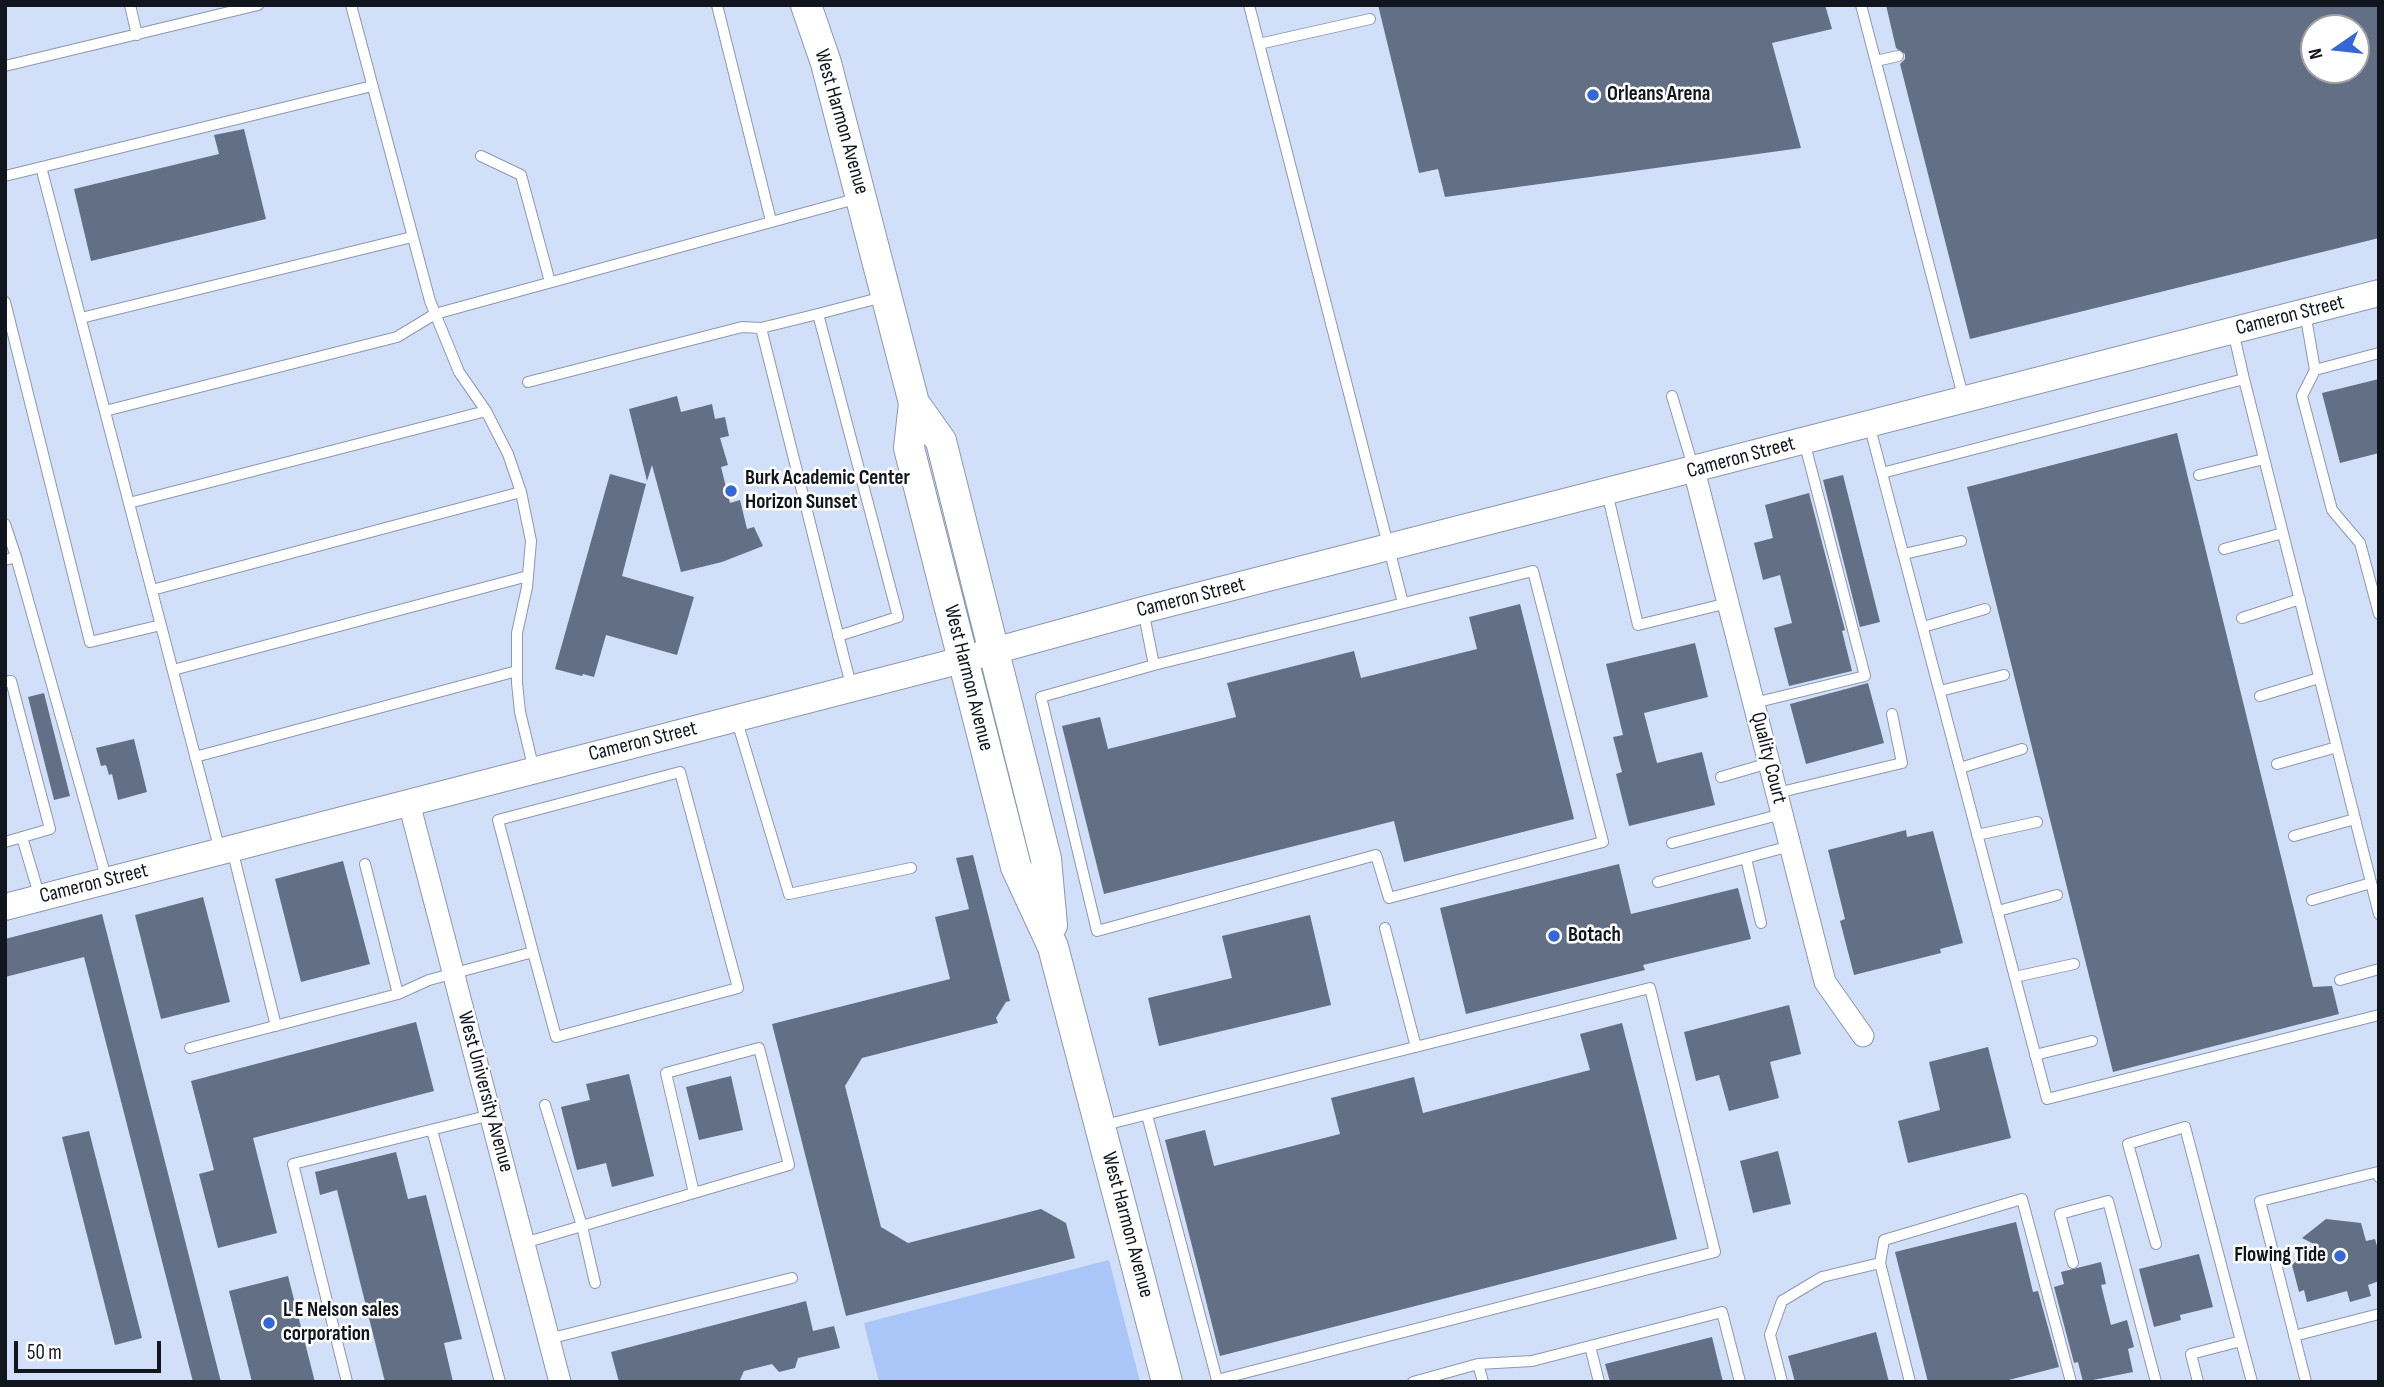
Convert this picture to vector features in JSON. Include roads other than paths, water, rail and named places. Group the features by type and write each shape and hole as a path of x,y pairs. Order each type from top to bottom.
{"main road":[{"name":"West Harmon Avenue","path":"806,5 826,63 914,403 909,448 1016,867 1054,947"},
{"name":"West Harmon Avenue","path":"914,403 941,441 1046,859 1054,947 1167,1382"}],"street":[{"name":"Cameron Street","path":"5,907 963,660 993,649 1143,610 2379,293"},
{"name":"Quality Court","path":"1694,470 1825,982 1863,1036"},
{"name":"West University Avenue","path":"409,803 560,1382"}],"lane":[{"path":"131,5 137,35"},
{"path":"5,66 258,5"},
{"path":"351,5 435,314 459,372 486,411 508,454 521,492 531,541 528,576 517,634 517,671 520,712 534,770"},
{"path":"717,5 771,221"},
{"path":"1249,5 1403,603"},
{"path":"1860,5 1964,400"},
{"path":"1259,44 1370,19"},
{"path":"1876,61 1898,56"},
{"path":"5,176 372,86"},
{"path":"481,156 521,175 550,282"},
{"path":"41,167 195,757 226,850 276,1026"},
{"path":"105,411 397,337 435,314 862,197"},
{"path":"81,318 412,237"},
{"path":"528,382 742,327 761,328 887,296"},
{"path":"5,302 90,642 161,625"},
{"path":"2305,312 2315,370 2302,396 2332,510 2360,543 2379,614"},
{"path":"818,314 898,617 838,636"},
{"path":"761,328 852,688"},
{"path":"2232,330 2379,914"},
{"path":"2315,370 2379,353"},
{"path":"1882,472 2244,379"},
{"path":"1672,396 1694,470"},
{"path":"129,503 486,411"},
{"path":"1869,424 2047,1099 2379,1015"},
{"path":"1754,703 1865,676 1804,441"},
{"path":"2200,475 2264,459"},
{"path":"152,590 521,492"},
{"path":"1607,492 1638,625 1728,603"},
{"path":"5,524 10,559 107,881"},
{"path":"2224,549 2283,533"},
{"path":"1904,554 1961,541"},
{"path":"1533,571 1603,842 1389,898 1376,855 1097,931 1041,698 1154,665 1533,571"},
{"path":"173,670 528,576"},
{"path":"2242,618 2300,599"},
{"path":"1923,627 1985,609"},
{"path":"1143,610 1154,665"},
{"path":"195,757 517,671"},
{"path":"1940,691 2004,675"},
{"path":"2260,696 2319,678"},
{"path":"5,682 11,681 50,830 5,842"},
{"path":"1777,793 1902,763 1892,714"},
{"path":"736,718 789,894 911,868"},
{"path":"2277,764 2337,747"},
{"path":"1960,768 2022,750"},
{"path":"1721,777 1769,763"},
{"path":"680,772 738,988 556,1037 533,952 498,820 680,772"},
{"path":"1672,843 1782,814"},
{"path":"2294,836 2355,820"},
{"path":"1978,835 2037,822"},
{"path":"22,837 40,898"},
{"path":"1658,882 1790,846"},
{"path":"1746,858 1761,923"},
{"path":"365,864 398,993"},
{"path":"2312,900 2371,883"},
{"path":"1998,911 2057,895"},
{"path":"1385,928 1416,1047"},
{"path":"190,1048 398,993 429,979 533,952"},
{"path":"2015,977 2074,964"},
{"path":"2340,980 2379,969"},
{"path":"1101,1126 1650,988 1715,1252 1217,1380 1147,1115"},
{"path":"2035,1055 2092,1041"},
{"path":"524,1243 582,1226 694,1193 789,1165 759,1048 666,1073 694,1193"},
{"path":"545,1105 582,1226 595,1283"},
{"path":"347,1382 293,1164 491,1115"},
{"path":"2156,1244 2128,1144 2185,1127 2252,1382"},
{"path":"432,1130 500,1382"},
{"path":"2306,1382 2260,1201 2378,1172 2379,1177"},
{"path":"1910,1382 1880,1263 1884,1240 2022,1199 2071,1382"},
{"path":"2073,1263 2060,1214 2108,1201 2155,1382"},
{"path":"1782,1382 1770,1335 1782,1301 1822,1277 1880,1263"},
{"path":"548,1339 792,1278"},
{"path":"1413,1382 1478,1364 1532,1362 1723,1312 1740,1382"},
{"path":"2294,1336 2379,1314"},
{"path":"2198,1382 2191,1354 2241,1341"},
{"path":"1590,1346 1600,1382"},
{"path":"1478,1364 1483,1382"}],"place":[{"name":"Orleans Arena","path":"1593,95"},
{"name":"Burk Academic Center Horizon Sunset","path":"731,491"},
{"name":"Botach","path":"1554,936"},
{"name":"Flowing Tide","path":"2340,1256"},
{"name":"L E Nelson sales corporation","path":"269,1323"}]}
